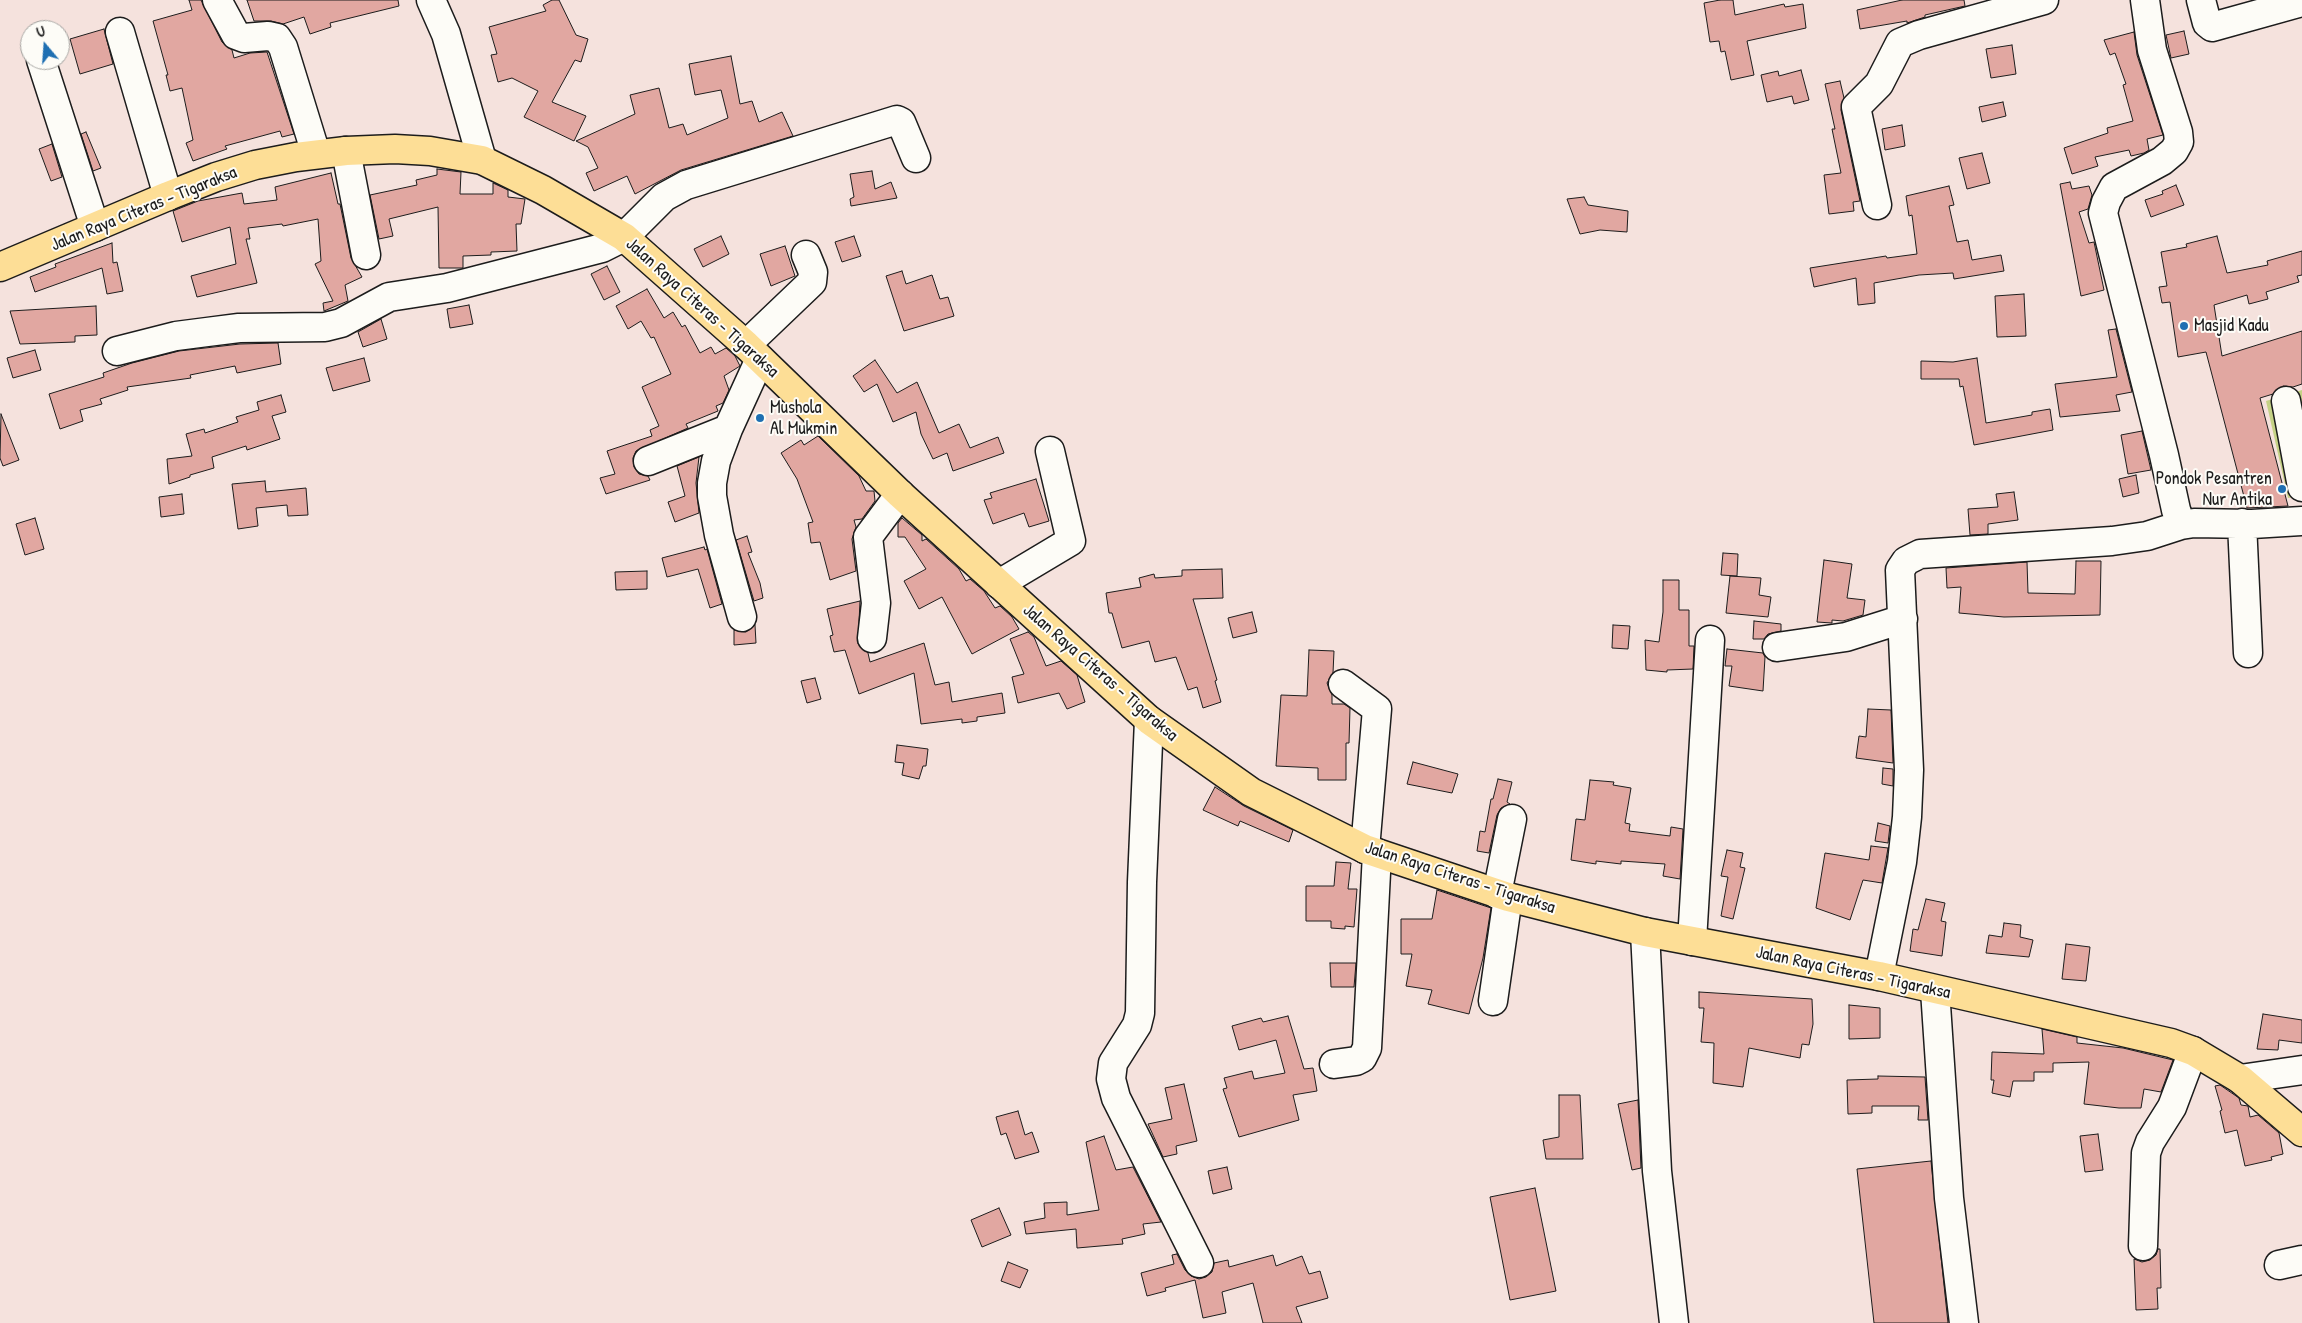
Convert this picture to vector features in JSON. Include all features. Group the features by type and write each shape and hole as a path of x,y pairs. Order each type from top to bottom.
{"main road":[{"name":"Jalan Raya Citeras - Tigaraksa","path":"0,267 168,196 216,177 255,165 316,154 346,151 421,151 482,160 543,190 624,237 753,352 900,494 1149,720 1251,792 1371,851 1503,896 1645,932 1879,976 2154,1038 2193,1051 2240,1079 2302,1132"}],"street":[{"path":"217,0 236,35 244,38 268,36 277,38 283,47 316,154"},
{"path":"431,0 446,34 482,160"},
{"path":"1877,205 1857,106 1879,84 1900,43 1982,8 2044,0"},
{"path":"2145,0 2152,50 2178,132 2179,142 2174,151 2162,161 2114,186 2103,213 2180,525"},
{"path":"2201,0 2207,23 2212,27 2302,2"},
{"path":"120,32 168,196"},
{"path":"44,70 95,227"},
{"path":"117,351 176,336 239,328 325,327 340,324 389,297 447,288 602,248 624,237 664,197 686,185 897,120 901,122 916,158"},
{"path":"346,151 366,255"},
{"path":"742,617 719,534 712,496 712,483 716,461 753,352 812,282 813,272 806,255"},
{"path":"2286,401 2302,486"},
{"path":"648,461 728,430"},
{"path":"999,584 1071,541 1050,451"},
{"path":"872,638 876,603 868,537 900,494"},
{"path":"1879,976 1902,862 1907,817 1909,770 1900,570 1913,556 2112,541 2147,536 2180,525 2194,523 2302,521"},
{"path":"2242,523 2248,653"},
{"path":"1777,647 1846,637 1902,619"},
{"path":"1692,941 1710,640"},
{"path":"1334,1064 1362,1058 1367,1048 1371,851 1377,709 1343,684"},
{"path":"1149,720 1142,882 1140,1013 1137,1025 1113,1063 1111,1079 1116,1098 1200,1263"},
{"path":"1494,1001 1512,819"},
{"path":"1645,932 1657,1171 1674,1323"},
{"path":"1935,990 1949,1198 1964,1323"},
{"path":"2143,1246 2146,1153 2150,1142 2172,1108 2193,1051"},
{"path":"2240,1079 2302,1070"}],"green space":[{"path":"2302,390 2302,496 2288,498 2266,401"}],"building":[{"path":"189,0 201,0 222,42 232,50 234,58 250,53 267,52 294,134 282,137 280,131 225,146 227,149 193,161 186,143 193,140 182,88 170,91 166,75 168,75 153,21 192,10"},
{"path":"247,0 398,0 399,6 330,23 331,27 310,34 304,17 283,24 271,21 254,21"},
{"path":"552,0 559,0 576,35 588,39 581,62 575,60 552,102 586,116 574,141 524,117 538,91 512,78 498,82 491,55 497,54 489,27 546,11 543,5"},
{"path":"1733,0 1735,15 1784,4 1785,7 1803,4 1806,28 1747,41 1754,75 1731,80 1725,51 1721,52 1719,41 1710,42 1704,3"},
{"path":"1902,0 1964,0 1965,6 1925,15 1925,17 1907,23 1907,21 1860,29 1857,10"},
{"path":"104,29 113,64 80,74 70,39"},
{"path":"2184,31 2189,54 2171,58 2166,35"},
{"path":"2134,32 2137,55 2163,135 2147,139 2149,150 2144,153 2131,156 2129,150 2095,157 2098,166 2072,174 2064,148 2108,133 2107,128 2133,121 2123,85 2126,84 2115,53 2110,55 2104,40"},
{"path":"2012,45 2016,74 1991,78 1986,49"},
{"path":"731,56 740,104 752,101 759,122 782,112 793,136 681,170 635,194 627,176 594,191 586,173 598,168 588,147 576,141 635,114 630,95 659,88 669,128 683,124 687,135 728,118 721,90 695,95 689,64"},
{"path":"1801,70 1809,100 1794,104 1792,96 1767,102 1761,75 1778,71 1779,76"},
{"path":"1840,81 1844,98 1841,110 1860,201 1853,202 1854,211 1829,214 1824,175 1841,173 1832,129 1835,129 1825,84"},
{"path":"2003,102 2006,116 1982,122 1979,107"},
{"path":"1902,125 1905,146 1885,150 1882,129"},
{"path":"86,132 101,168 93,171 81,134"},
{"path":"52,144 62,177 51,181 39,149"},
{"path":"1982,153 1990,183 1967,189 1959,158"},
{"path":"437,169 461,172 460,194 493,194 493,183 508,190 508,197 525,199 521,224 516,224 517,251 491,252 491,255 463,256 463,268 439,268 438,207 389,219 393,236 379,239 370,195 417,185 416,180 437,175"},
{"path":"872,171 875,189 891,182 897,198 851,206 850,199 854,197 850,174"},
{"path":"331,173 338,204 340,204 351,258 362,277 345,285 348,301 324,311 323,303 333,301 315,264 321,261 318,219 283,226 282,224 248,228 250,239 246,239 257,283 197,297 191,276 236,264 230,227 182,242 173,211 198,201 242,193 244,204 277,200 275,187"},
{"path":"2070,182 2072,189 2089,186 2092,195 2088,209 2079,212 2089,243 2094,242 2104,290 2081,296 2060,184"},
{"path":"2176,185 2184,205 2151,217 2145,200 2163,194 2162,191"},
{"path":"1949,186 1954,205 1949,206 1957,242 1968,240 1972,260 2001,255 2004,271 1954,279 1953,273 1919,275 1874,283 1875,303 1858,305 1856,278 1814,287 1810,268 1886,256 1887,258 1917,254 1912,215 1909,216 1906,196"},
{"path":"1584,197 1588,205 1628,211 1627,232 1600,230 1580,234 1567,199"},
{"path":"721,236 729,254 703,267 694,249"},
{"path":"854,236 861,256 842,262 835,242"},
{"path":"2217,236 2227,273 2268,265 2267,261 2302,251 2302,275 2297,276 2299,282 2266,292 2268,299 2249,304 2247,295 2214,305 2222,356 2302,331 2302,384 2293,387 2283,386 2273,394 2260,398 2288,506 2247,508 2206,352 2178,357 2170,302 2162,303 2159,287 2167,286 2161,252 2187,247 2186,244"},
{"path":"112,243 113,263 117,262 123,291 107,294 102,268 35,292 30,277 56,267 55,264"},
{"path":"785,246 795,276 771,286 760,254"},
{"path":"607,266 620,292 604,300 591,274"},
{"path":"902,271 906,284 932,275 940,299 948,297 954,316 904,331 886,276"},
{"path":"647,289 664,318 673,312 682,327 685,325 700,353 711,347 715,354 726,348 735,356 740,366 724,376 729,390 723,403 716,406 718,411 686,424 688,428 636,451 633,458 634,467 639,474 648,476 650,480 606,494 600,478 615,474 607,451 652,436 650,430 659,426 642,387 671,374 654,337 651,338 641,321 628,329 616,306"},
{"path":"2024,294 2026,336 1997,337 1995,296"},
{"path":"469,305 473,324 450,328 447,309"},
{"path":"96,306 97,335 75,336 75,342 20,344 10,311"},
{"path":"381,319 387,339 363,347 358,332"},
{"path":"2116,329 2132,392 2116,395 2120,411 2060,417 2055,384 2117,377 2108,330"},
{"path":"278,343 281,364 237,373 235,366 190,375 191,378 127,387 128,390 100,399 102,404 80,410 83,421 60,429 49,394 104,377 103,373 132,363 179,351 240,344"},
{"path":"35,350 41,370 13,378 7,358"},
{"path":"364,358 370,381 333,391 326,368"},
{"path":"1977,358 1986,423 2032,415 2032,412 2050,409 2053,430 1974,445 1963,386 1960,387 1959,379 1921,379 1921,361 1953,362"},
{"path":"875,360 897,393 917,382 939,433 959,424 970,448 998,437 1004,453 953,471 947,453 933,459 921,434 916,412 893,422 877,384 864,392 853,376"},
{"path":"281,395 286,412 272,416 280,439 247,450 246,446 212,457 214,468 169,484 167,459 192,456 186,434 204,429 205,433 238,422 236,417 259,410 257,402"},
{"path":"1,414 19,460 3,466 0,458"},
{"path":"2142,431 2151,470 2128,474 2121,435"},
{"path":"818,436 859,476 866,491 874,491 875,501 862,519 854,520 856,527 852,539 856,571 830,580 820,542 811,543 808,523 813,522 797,479 781,453 801,440 804,445"},
{"path":"699,457 696,483 699,513 675,522 668,502 685,496 677,466"},
{"path":"2136,475 2139,493 2123,497 2119,479"},
{"path":"1036,479 1049,521 1029,527 1024,513 993,524 984,500 992,498 990,493"},
{"path":"265,481 266,492 306,488 308,515 288,516 287,505 256,508 258,526 238,529 232,484"},
{"path":"2014,492 2018,520 1988,524 1988,534 1970,535 1968,509 1998,507 1996,494"},
{"path":"182,494 184,514 161,517 159,497"},
{"path":"35,518 44,549 25,555 16,524"},
{"path":"902,518 922,535 922,541 926,539 959,569 966,581 970,579 984,591 995,608 1000,606 1012,617 1019,629 972,654 942,597 919,609 904,581 926,569 905,537 898,537 898,523"},
{"path":"747,536 752,552 748,553 760,583 763,598 754,601 736,540"},
{"path":"704,547 705,550 707,549 722,604 710,608 698,569 667,577 662,558"},
{"path":"1723,553 1738,554 1737,576 1721,575"},
{"path":"1824,560 1852,564 1847,598 1865,600 1863,615 1843,621 1832,620 1832,623 1817,622"},
{"path":"2076,561 2101,561 2100,615 2004,617 1959,613 1961,587 1947,588 1946,568 2027,562 2028,593 2075,594"},
{"path":"1222,569 1223,598 1193,599 1217,680 1215,681 1221,702 1203,708 1197,687 1188,690 1176,657 1155,662 1149,641 1122,648 1112,613 1109,613 1106,593 1141,587 1139,578 1154,574 1155,578 1182,576 1182,570"},
{"path":"647,571 647,589 616,590 615,572"},
{"path":"1730,576 1761,578 1759,595 1771,597 1768,617 1726,613"},
{"path":"1663,580 1679,580 1679,610 1689,610 1689,646 1694,646 1693,669 1667,670 1667,672 1646,670 1645,640 1659,642 1663,612"},
{"path":"860,601 858,644 868,653 870,662 924,643 935,685 949,682 952,702 1002,693 1005,713 977,717 977,721 962,723 962,719 921,724 914,673 859,694 845,650 834,652 830,636 833,635 827,609"},
{"path":"1252,612 1257,632 1233,638 1228,618"},
{"path":"1754,621 1781,624 1781,631 1768,634 1764,639 1753,639"},
{"path":"755,625 756,643 734,645 734,630 746,632"},
{"path":"1613,625 1630,626 1628,649 1612,648"},
{"path":"1028,632 1034,637 1046,666 1061,661 1077,675 1085,702 1067,709 1059,693 1018,703 1012,677 1024,674 1010,639"},
{"path":"1727,649 1763,653 1765,657 1763,691 1729,686 1732,666 1725,666"},
{"path":"1309,650 1334,651 1333,673 1327,683 1332,695 1332,704 1344,704 1350,708 1349,743 1346,743 1346,780 1318,780 1318,768 1276,766 1281,695 1307,696"},
{"path":"815,678 821,699 807,703 801,681"},
{"path":"1868,709 1891,710 1893,763 1856,758 1859,736 1866,737"},
{"path":"897,745 928,749 926,766 923,766 919,779 902,775 904,763 895,762"},
{"path":"1413,762 1458,774 1452,793 1407,784"},
{"path":"1883,768 1893,769 1893,786 1882,784"},
{"path":"1498,779 1512,782 1507,802 1510,804 1501,808 1497,815 1489,853 1477,851 1480,831 1485,832 1491,799 1493,799"},
{"path":"1590,780 1614,782 1613,785 1631,788 1625,823 1630,824 1629,831 1670,836 1671,827 1683,829 1680,879 1663,876 1665,864 1621,861 1621,864 1596,861 1596,864 1571,860 1576,819 1585,820"},
{"path":"1215,787 1244,806 1293,830 1289,842 1240,821 1238,826 1203,810"},
{"path":"1878,823 1890,826 1888,843 1875,841"},
{"path":"1871,846 1888,848 1882,883 1863,880 1850,920 1816,908 1825,853 1869,860"},
{"path":"1727,850 1743,853 1740,867 1745,868 1733,919 1721,916 1728,877 1721,876"},
{"path":"1336,862 1351,863 1348,889 1357,889 1354,927 1345,926 1345,929 1331,928 1331,921 1306,921 1306,886 1334,886"},
{"path":"1437,890 1491,908 1483,958 1469,1014 1428,1004 1432,990 1406,986 1412,954 1401,954 1401,919 1432,919"},
{"path":"1926,899 1945,903 1941,921 1946,922 1942,956 1910,951 1913,929 1918,930"},
{"path":"2004,923 2021,925 2020,937 2033,940 2029,957 1986,953 1989,935 2002,937"},
{"path":"2066,944 2090,947 2086,981 2062,979"},
{"path":"1330,963 1356,963 1354,987 1331,987"},
{"path":"1699,992 1812,999 1813,1024 1809,1045 1802,1044 1800,1058 1749,1048 1743,1087 1713,1083 1714,1043 1701,1042 1704,1008 1699,1008"},
{"path":"1849,1005 1880,1008 1880,1038 1849,1039"},
{"path":"2263,1014 2302,1020 2302,1043 2279,1040 2278,1050 2257,1049"},
{"path":"1288,1016 1304,1069 1313,1068 1317,1091 1293,1095 1299,1120 1239,1137 1223,1089 1227,1088 1224,1078 1252,1071 1254,1079 1285,1073 1276,1040 1239,1050 1232,1026 1261,1018 1263,1022"},
{"path":"2042,1029 2077,1037 2077,1043 2123,1048 2173,1060 2161,1092 2144,1089 2141,1108 2119,1108 2084,1104 2089,1062 2053,1063 2053,1072 2034,1072 2034,1081 2013,1081 2010,1097 1992,1093 1994,1080 1991,1080 1992,1052 2044,1054"},
{"path":"1878,1076 1925,1077 1928,1120 1918,1120 1919,1106 1872,1106 1872,1113 1848,1114 1847,1080 1878,1079"},
{"path":"1184,1084 1197,1141 1176,1146 1177,1154 1163,1157 1148,1124 1172,1119 1165,1088"},
{"path":"2220,1085 2239,1098 2241,1105 2248,1106 2250,1117 2258,1115 2279,1133 2283,1154 2271,1157 2272,1160 2245,1166 2237,1130 2225,1133 2220,1111 2222,1110 2215,1086"},
{"path":"1559,1095 1580,1095 1583,1159 1546,1159 1543,1140 1559,1137"},
{"path":"1638,1100 1641,1168 1632,1170 1618,1104"},
{"path":"1018,1111 1025,1135 1032,1132 1039,1152 1015,1159 1006,1133 1001,1135 996,1117"},
{"path":"2098,1134 2103,1170 2085,1172 2080,1136"},
{"path":"1104,1136 1116,1170 1133,1167 1161,1222 1143,1224 1145,1234 1122,1239 1123,1244 1077,1248 1076,1229 1026,1234 1024,1222 1045,1218 1044,1203 1067,1202 1067,1215 1099,1210 1086,1142"},
{"path":"1931,1161 1948,1323 1874,1323 1857,1169"},
{"path":"1227,1167 1232,1189 1213,1194 1208,1171"},
{"path":"1535,1188 1556,1291 1510,1300 1490,1197"},
{"path":"999,1208 1011,1235 982,1247 971,1220"},
{"path":"2158,1249 2160,1249 2161,1288 2157,1288 2158,1309 2136,1310 2134,1259 2142,1262 2150,1260 2156,1255"},
{"path":"1177,1254 1185,1270 1191,1276 1199,1279 1206,1277 1212,1272 1214,1263 1228,1260 1229,1267 1273,1255 1276,1266 1302,1256 1309,1274 1320,1271 1328,1298 1296,1307 1302,1323 1263,1323 1253,1283 1222,1292 1226,1313 1203,1318 1195,1280 1165,1288 1166,1291 1147,1296 1141,1273 1174,1264 1172,1255"},
{"path":"1008,1262 1028,1270 1020,1288 1001,1281"}],"place":[{"name":"Masjid Kadu","path":"2184,326"},
{"name":"Mushola Al Mukmin","path":"760,418"},
{"name":"Pondok Pesantren Nur Antika","path":"2282,489"}]}
